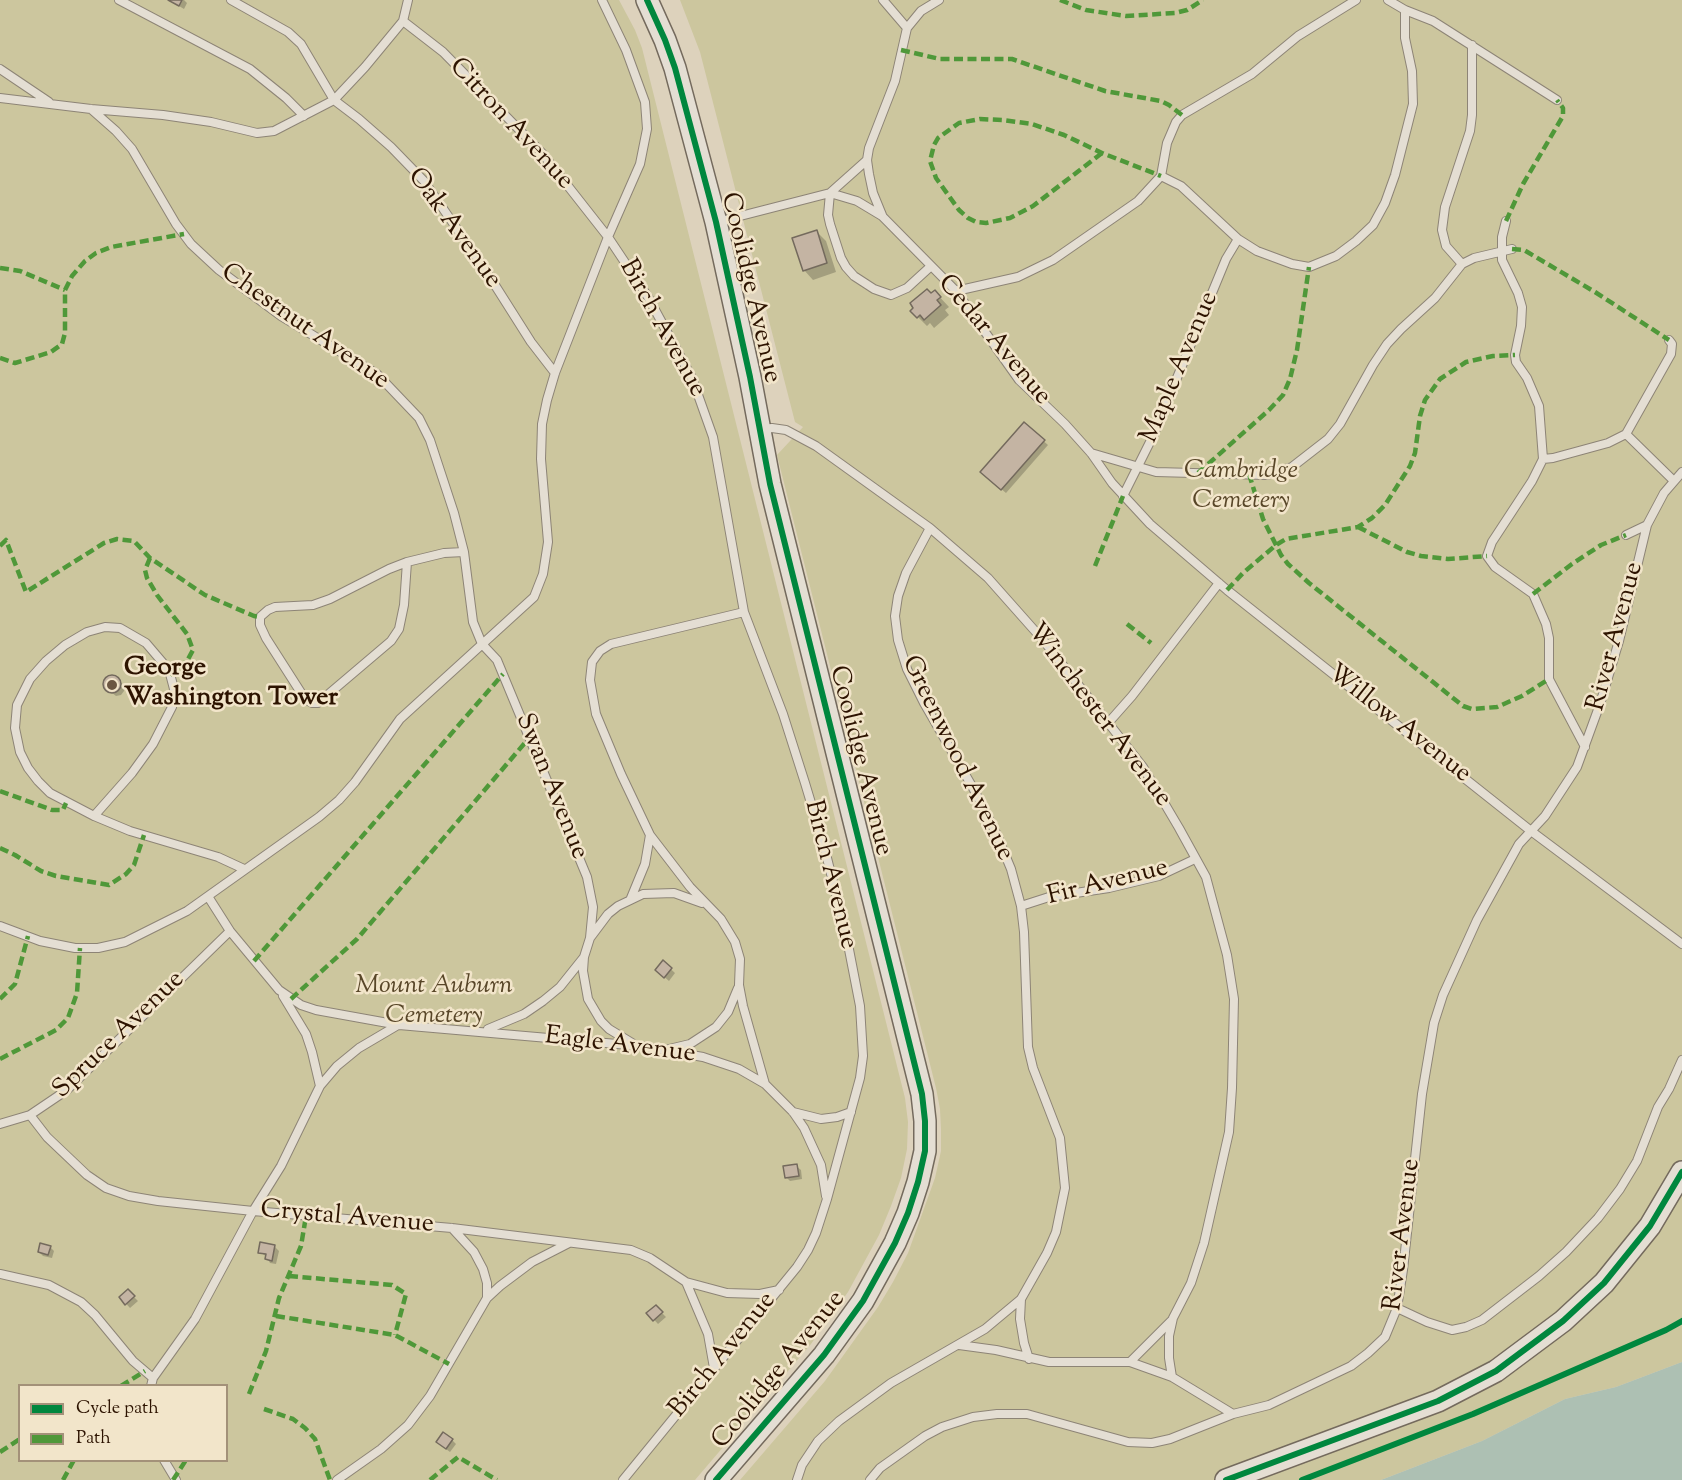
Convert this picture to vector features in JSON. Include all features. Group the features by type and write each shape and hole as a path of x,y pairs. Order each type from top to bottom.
{"street":[{"name":"Coolidge Avenue","path":"647,0 675,68 716,222 750,377 770,484 922,1094 925,1121 925,1151 918,1182 904,1223 896,1243 863,1301 824,1355 716,1480"},
{"path":"1226,1480 1438,1401 1475,1383 1509,1362 1563,1321 1616,1269 1655,1217 1682,1172"}],"lane":[{"path":"119,0 250,69 304,116"},
{"path":"231,0 288,32 301,44 334,100"},
{"path":"0,98 163,115 211,122 257,134 274,131 334,100 403,21 408,0"},
{"path":"0,926 40,941 75,948 99,948 124,942 164,924 209,898 244,869 320,817 339,800 355,782 400,719 534,597 543,574 548,542 541,459 542,424 555,373 608,237 640,165 647,129 645,102 626,50 602,0"},
{"path":"883,0 907,27"},
{"path":"882,216 873,193 867,160 869,148 895,81 907,27 921,10 939,0"},
{"path":"956,291 1018,276 1053,260 1138,201 1161,176 1167,143 1176,122 1182,115 1252,74 1298,36 1356,0"},
{"path":"1388,0 1405,10 1433,21 1557,100"},
{"path":"1161,176 1181,186 1246,245 1275,258 1309,267 1336,256 1373,225 1385,203 1395,176 1413,104 1412,71 1405,38 1405,10"},
{"name":"Citron Avenue","path":"403,21 442,52 542,153 608,237"},
{"path":"1462,264 1446,246 1442,230 1445,207 1473,115 1472,45"},
{"path":"0,69 50,103"},
{"name":"Oak Avenue","path":"334,100 391,147 424,182 486,271 531,342 555,373"},
{"name":"Chestnut Avenue","path":"92,109 132,149 176,224 191,244 219,270 272,310 377,374 419,418 441,471 464,552 473,622 482,644"},
{"path":"716,222 830,193 867,160"},
{"path":"830,193 857,201 882,216"},
{"path":"830,193 828,215 830,224 841,258 854,276 874,290 891,295 907,288 930,267"},
{"name":"Cedar Avenue","path":"882,216 956,291 1019,380 1065,424 1091,453 1123,496"},
{"path":"1506,221 1501,252 1502,260 1518,293 1522,307 1516,362 1539,406 1543,459 1608,443 1626,434 1671,354 1672,344 1669,340"},
{"name":"Birch Avenue","path":"608,237 665,325 693,378 704,407 720,472 744,612 783,714 824,846 846,934 860,1006 862,1032 860,1078 827,1199 808,1250 623,1480"},
{"name":"Maple Avenue","path":"1123,496 1153,436 1226,259 1238,239"},
{"path":"1091,453 1137,468 1169,473 1267,475 1292,467 1328,439 1340,424 1387,344 1435,298 1462,264 1474,258 1512,249"},
{"name":"Winchester Avenue","path":"759,429 786,430 807,440 930,528 988,578 1014,605 1143,767 1206,877 1227,955 1234,999 1232,1088 1229,1132 1204,1244 1191,1283 1173,1318 1169,1336 1172,1377"},
{"path":"1626,434 1674,481"},
{"name":"River Avenue","path":"1543,459 1492,542 1487,556 1495,567 1533,594 1546,624 1549,638 1549,680 1585,747"},
{"name":"River Avenue","path":"870,1480 880,1468 925,1436 942,1426 973,1417 1027,1414 1128,1442 1152,1443 1170,1439 1233,1414 1269,1405 1351,1366 1385,1337 1397,1308 1416,1140 1434,1023 1443,995 1477,920 1519,844 1560,794 1577,768 1619,641 1647,525 1664,493 1682,472"},
{"name":"Willow Avenue","path":"1123,496 1150,524 1219,583 1531,831 1682,944"},
{"name":"River Avenue","path":"1626,535 1647,525"},
{"name":"Greenwood Avenue","path":"797,1480 802,1466 818,1441 838,1420 891,1383 985,1329 1022,1299 1056,1232 1065,1188 1059,1138 1033,1068 1028,1047 1024,932 1021,906 1011,869 973,788 907,669 898,640 895,616 898,596 906,573 930,528"},
{"path":"407,562 404,605 399,629 390,641 318,703 305,699 266,638 260,625 260,617 275,607 313,604 330,599 407,562 444,553 464,552"},
{"path":"1109,722 1132,696 1219,583"},
{"path":"655,1049 690,1044 716,1027 735,1000 739,985 740,959 735,942 721,919 690,887 650,836 596,714 590,680 592,662 600,651 611,644 744,612"},
{"path":"94,816 132,773 153,744 172,707 174,689 169,670 146,643 120,628 105,627 87,633 65,645 30,679 17,705 15,728 20,752 28,768 50,793 94,816 129,831 218,856 244,869"},
{"name":"Swan Avenue","path":"482,644 497,660 584,869 593,907 590,938"},
{"path":"631,898 645,864 650,836"},
{"name":"Fir Avenue","path":"1021,906 1058,896 1109,888 1159,876 1195,859"},
{"path":"640,1046 609,1029 593,1010 584,983 585,957 590,938 608,914 631,898 657,892 674,893 701,902 711,909"},
{"name":"Eagle Avenue","path":"209,898 230,931 279,990 301,1005 316,1010 399,1025 640,1046 722,1062 751,1075 765,1084 794,1112 804,1128 821,1165 827,1199"},
{"name":"Spruce Avenue","path":"0,1124 30,1115 50,1104 85,1074 230,931"},
{"path":"484,1031 524,1014 543,1001 560,987 585,957"},
{"path":"739,985 765,1084"},
{"path":"279,990 306,1034 320,1086"},
{"path":"0,1274 49,1285 81,1302 95,1315 152,1382 195,1319 253,1211 281,1167 320,1086 337,1066 359,1048 399,1025"},
{"path":"1397,1308 1427,1322 1452,1330 1466,1327 1490,1315 1539,1276 1566,1252 1598,1218 1620,1189 1637,1161 1658,1107 1682,1060"},
{"path":"794,1112 821,1119 851,1112"},
{"name":"Crystal Avenue","path":"30,1115 62,1153 87,1175 106,1188 129,1196 253,1211 452,1228 631,1250 650,1258 686,1282 727,1293 760,1294 778,1290"},
{"path":"452,1228 474,1252 483,1269 487,1283 487,1298"},
{"path":"337,1480 381,1449 408,1425 430,1396 487,1298 532,1262 570,1242"},
{"path":"686,1282 708,1334 714,1368"},
{"path":"1022,1299 1020,1319 1029,1359"},
{"path":"1130,1362 1173,1318"},
{"path":"959,1345 996,1350 1049,1362 1130,1362 1172,1377 1233,1414"},
{"path":"165,1462 176,1480"}],"green space":[{"name":"Mount Auburn Cemetery","path":"0,0 619,0 635,30 642,48 905,1098 908,1122 907,1149 901,1178 879,1235 848,1292 811,1344 695,1480 0,1480"},
{"name":"Cambridge Cemetery","path":"680,0 1682,0 1682,1362 1616,1387 1565,1399 1482,1441 1381,1480 740,1480 825,1381 893,1282 908,1253 935,1178 941,1151 941,1129 936,1088 777,455 803,427 795,422 700,52"}],"shaded area":[{"path":"1682,1362 1682,1480 1381,1480 1482,1441 1565,1399 1616,1387"}],"building":[{"path":"168,0 182,0 179,6"},
{"path":"817,230 827,263 803,271 792,238"},
{"path":"927,289 931,293 935,290 941,297 937,300 941,305 924,320 920,315 917,318 910,311 913,308 910,303"},
{"path":"1024,422 1045,440 1001,490 980,472"},
{"name":"George Washington Tower","path":"112,675 118,678 121,684 118,690 112,693 106,690 103,684 106,678"},
{"path":"663,960 672,968 664,978 655,970"},
{"path":"797,1164 799,1176 785,1178 783,1166"},
{"path":"260,1242 275,1245 272,1261 265,1259 266,1254 258,1253"},
{"path":"40,1243 51,1246 48,1255 38,1252"},
{"path":"128,1289 135,1296 125,1305 119,1297"},
{"path":"656,1305 663,1312 653,1321 646,1313"},
{"path":"443,1432 453,1439 446,1449 436,1442"}],"marked path":[{"path":"1060,0 1086,10 1126,16 1175,13 1187,10 1203,0"},
{"path":"901,50 940,59 1012,59 1105,91 1161,101 1182,115"},
{"path":"1506,221 1523,184 1563,116 1563,108 1557,100"},
{"path":"1102,153 1033,206 1010,218 986,223 976,222 959,210 936,178 930,161 938,138 959,123 980,119 1002,120 1032,124 1064,135 1161,176"},
{"path":"0,358 15,363 51,352 62,344 65,333 65,290 72,276 85,261 96,253 111,247 184,234"},
{"path":"1512,249 1524,250 1669,340"},
{"path":"1198,473 1283,395 1290,379 1297,350 1309,267"},
{"path":"0,268 20,271 65,290"},
{"path":"1227,590 1243,573 1286,539 1358,527 1372,518 1385,505 1410,466 1415,453 1420,416 1425,400 1440,379 1466,362 1493,356 1515,355"},
{"path":"1249,474 1263,519 1288,564 1463,706 1472,709 1497,707 1522,696 1549,679"},
{"path":"1095,566 1123,496"},
{"path":"1358,527 1407,552 1421,556 1448,559 1487,556"},
{"path":"1533,594 1601,545 1626,535"},
{"path":"0,546 6,540 26,592 104,543 117,539 134,541 150,558 205,595 260,617"},
{"path":"150,558 145,570 147,578 187,634 193,650 187,661 170,675"},
{"path":"1127,624 1151,643"},
{"path":"254,961 503,674"},
{"path":"291,999 357,939 530,737"},
{"path":"0,791 52,810 63,810 66,803"},
{"path":"0,848 41,871 56,876 109,885 126,874 134,865 144,835"},
{"path":"0,999 15,984 28,936"},
{"path":"0,1059 56,1030 68,1018 77,993 80,948"},
{"path":"249,1394 266,1351 279,1298 301,1246 306,1216"},
{"path":"289,1276 392,1285 406,1294 395,1335"},
{"path":"276,1316 395,1335 449,1364"},
{"path":"124,1384 145,1371"},
{"path":"264,1409 293,1419 305,1428 315,1439 330,1480"},
{"path":"0,1452 18,1440"},
{"path":"430,1480 458,1457 497,1480"},
{"path":"63,1480 73,1462"},
{"path":"173,1480 185,1462"}],"cycle path":[{"path":"647,0 675,68 716,222 750,377 770,484 922,1094 925,1121 925,1151 908,1213 895,1243 863,1301 824,1355 716,1480"},
{"path":"1226,1480 1438,1401 1496,1371 1563,1321 1604,1283 1650,1226 1682,1172"},
{"path":"1302,1480 1473,1414 1682,1321"}],"place":[{"name":"George Washington Tower","path":"112,685"}]}
